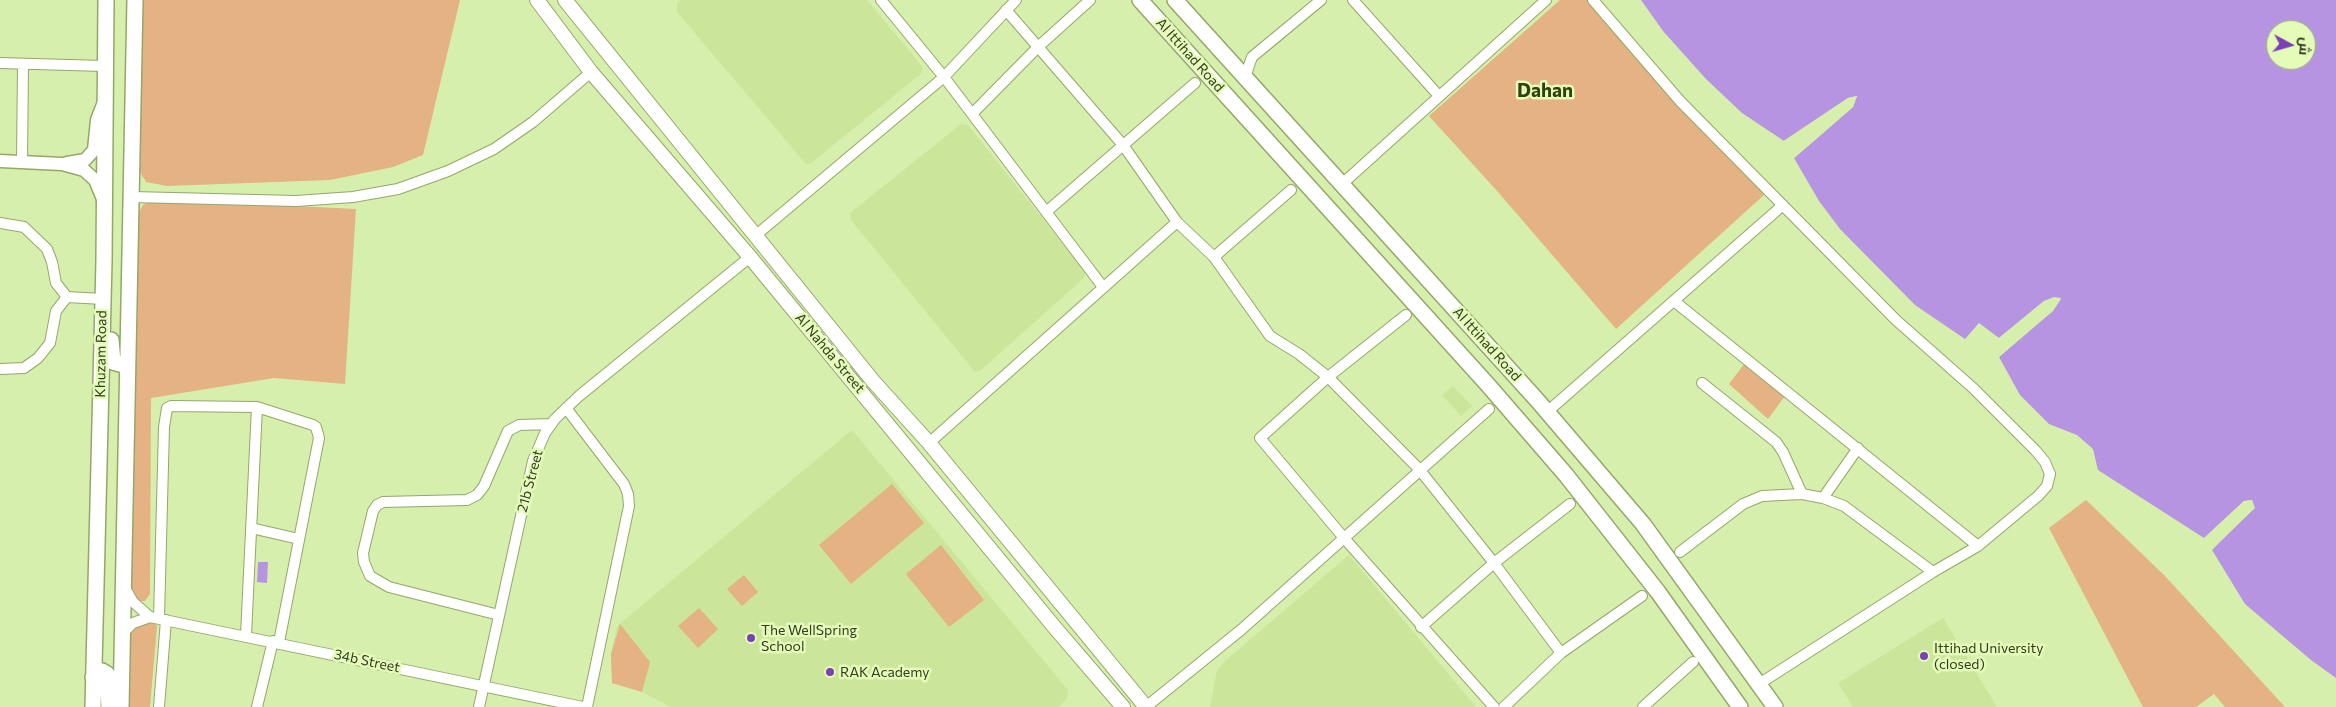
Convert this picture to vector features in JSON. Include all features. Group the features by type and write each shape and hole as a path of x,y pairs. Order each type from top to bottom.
{"main road":[{"name":"Khuzam Road","path":"93,707 104,261 106,0"},
{"name":"Khuzam Road","path":"121,707 126,366 132,197 135,0"},
{"name":"Al Nahda Street","path":"537,0 591,72 750,257 1056,629 1123,707"},
{"name":"Al Nahda Street","path":"565,0 873,381 929,442 1146,707"},
{"name":"Al Ittihad Road","path":"1140,0 1488,385 1566,475 1658,592 1740,707"},
{"name":"Al Ittihad Road","path":"1175,0 1547,412 1643,524 1775,707"},
{"path":"104,261 111,279 111,359 116,365 126,366"},
{"path":"833,357 837,349 843,348 873,381"},
{"path":"93,677 102,671 107,674 109,707"}],"street":[{"path":"881,0 944,77 1103,287"},
{"path":"755,236 944,77 1016,0"},
{"path":"972,114 1038,47 1090,0"},
{"path":"1245,77 1252,57 1321,0"},
{"path":"1353,0 1439,96"},
{"path":"1341,185 1546,0"},
{"path":"1593,0 1680,102 1896,320 1973,388 2045,462 2050,474 2047,486 2038,496 1978,546 1933,572 1759,684"},
{"path":"1006,10 1123,145 1177,222 1214,257 1270,336 1300,354 1328,377 1419,469 1494,562 1561,653"},
{"path":"0,63 104,66"},
{"path":"22,162 23,64"},
{"path":"132,197 296,201 353,197 398,189 448,171 494,149 533,122 591,72"},
{"path":"1046,212 1195,82"},
{"path":"62,164 85,160 94,150 97,120 104,100"},
{"path":"0,161 62,164 84,170 90,174 103,200"},
{"path":"1214,257 1291,190"},
{"path":"1547,412 1783,205"},
{"path":"0,222 18,224 33,234 49,253 56,283 67,297 103,299"},
{"path":"929,442 1177,222"},
{"name":"21b Street","path":"479,707 533,460 545,433 566,408 750,257"},
{"path":"0,369 20,369 35,361 50,343 56,311 67,297"},
{"path":"1674,301 1978,546"},
{"path":"1406,315 1328,377 1260,438 1421,627 1494,707"},
{"path":"1702,383 1776,442 1783,452 1802,494"},
{"path":"159,707 159,618 164,426 167,408 171,406 257,407 313,425 318,432 319,438 299,539 276,642 257,707"},
{"path":"246,635 257,407"},
{"path":"566,408 624,484 628,494 629,506 585,707"},
{"path":"1146,707 1242,628 1419,469 1489,409"},
{"path":"499,616 389,587 370,576 364,562 363,553 373,511 382,502 467,500 477,495 484,486 508,431 520,425 551,424"},
{"path":"1823,498 1858,448"},
{"path":"1680,552 1743,504 1762,496 1802,494 1823,498 1844,506 1933,572"},
{"path":"1421,627 1494,562 1570,504"},
{"path":"251,528 299,539"},
{"path":"122,582 133,602 159,618"},
{"path":"1504,707 1561,653 1642,596"},
{"path":"122,634 133,623 159,618"},
{"name":"34b Street","path":"159,618 585,707"},
{"path":"1643,707 1693,662"}],"shaded area":[{"path":"141,0 460,0 423,155 393,167 330,180 167,186 146,182 140,172"},
{"path":"681,0 867,0 922,66 922,73 811,163 806,164 677,12 677,3"},
{"path":"1560,0 1594,0 1750,170 1764,195 1616,329 1498,192 1429,116"},
{"path":"1641,0 2336,0 2336,678 2311,660 2245,604 2212,550 2254,508 2252,500 2244,501 2204,538 2098,470 2093,449 2077,435 2049,424 2020,395 1999,357 2053,311 2061,299 2044,301 1999,338 1979,323 1965,339 1915,305 1840,229 1819,201 1794,158 1853,107 1857,96 1848,98 1784,141 1742,113 1706,79 1663,31"},
{"path":"961,124 968,125 1085,272 1084,278 981,370 975,372 851,220 850,213"},
{"path":"154,199 356,209 345,384 274,378 151,398 150,594 145,601 138,601 131,591 138,214 143,205"},
{"path":"1745,363 1785,396 1768,419 1729,384"},
{"path":"1453,386 1472,406 1461,416 1442,395"},
{"path":"852,430 1068,690 1067,699 1058,707 671,707 640,691 612,683 611,654 617,626"},
{"path":"892,484 924,523 851,584 819,545"},
{"path":"2086,500 2165,576 2285,707 2225,707 2214,694 2196,707 2143,707 2049,528"},
{"path":"941,545 984,600 949,627 906,574"},
{"path":"1349,555 1476,707 1210,707 1217,670 1225,661"},
{"path":"258,562 268,562 267,583 257,582"},
{"path":"744,575 758,592 742,606 727,589"},
{"path":"699,608 718,629 698,648 678,626"},
{"name":"Ittihad University (closed)","path":"1943,618 1997,707 1853,707 1838,683"},
{"path":"152,619 157,626 150,707 127,707 129,623"},
{"path":"620,624 650,662 642,692 612,683 611,654"}],"pier":[{"path":"1857,96 1853,107 1792,160 1793,156 1851,106 1853,99 1786,143 1782,142 1848,98"},
{"path":"2054,297 2061,298 2053,310 1999,357 1998,355 2051,309 2057,300 2045,303 2001,340 1997,340 2044,301"},
{"path":"2252,500 2255,508 2210,551 2210,548 2252,507 2250,503 2245,504 2206,540 2202,540 2244,501"}],"place":[{"name":"The WellSpring School","path":"751,638"},
{"name":"Ittihad University (closed)","path":"1924,656"},
{"name":"RAK Academy","path":"830,672"}],"district":[{"name":"Dahan","path":"1545,91"}]}
